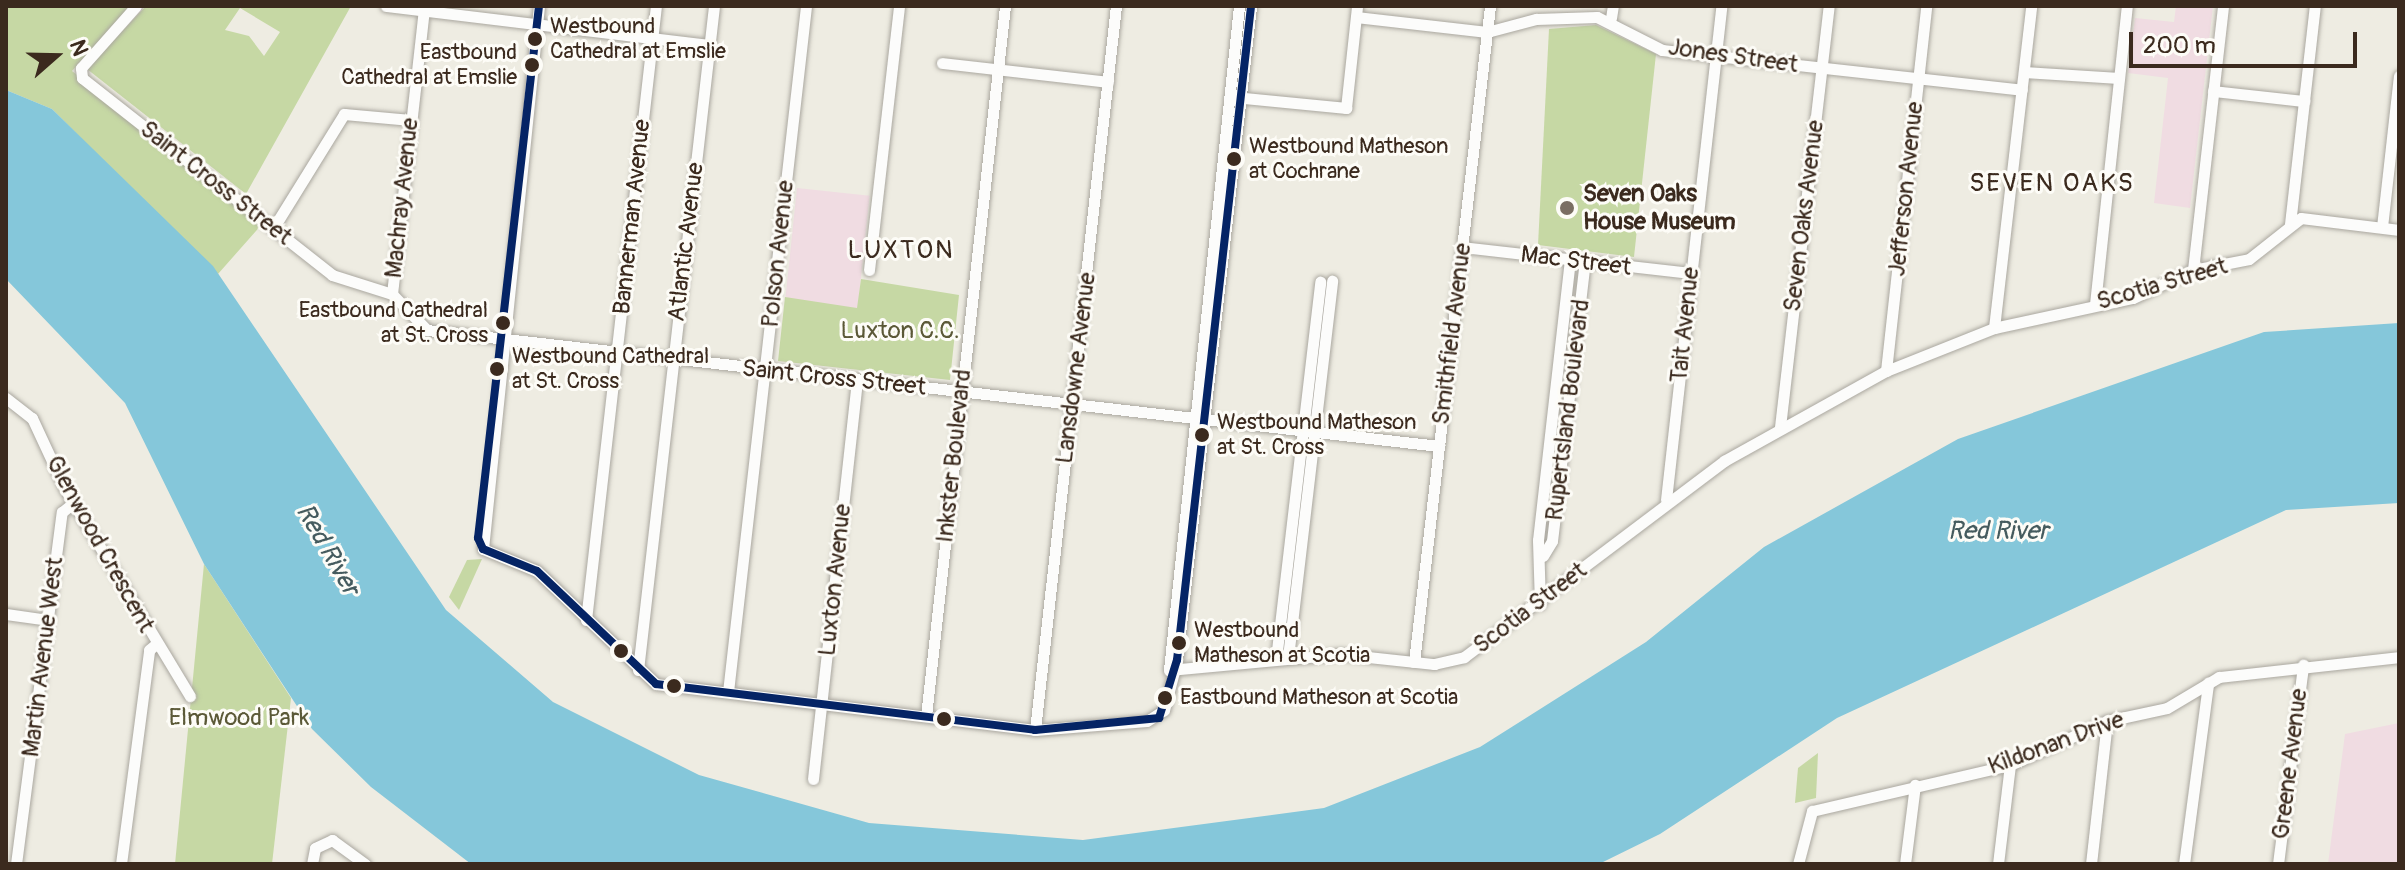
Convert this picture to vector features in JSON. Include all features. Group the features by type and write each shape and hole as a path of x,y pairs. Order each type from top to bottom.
{"street":[{"name":"Saint Cross Street","path":"136,6 78,72 353,286 392,294 427,330 501,341 1439,446"},
{"path":"386,6 708,45"},
{"path":"539,6 478,538 483,549 537,571 656,684 1035,730 1159,718 1169,670 1177,660 1198,419 1235,97 1251,6"},
{"name":"Bannerman Avenue","path":"586,620 656,6"},
{"name":"Atlantic Avenue","path":"638,670 714,6"},
{"name":"Polson Avenue","path":"728,692 806,6"},
{"path":"869,270 899,6"},
{"name":"Inkster Boulevard","path":"926,716 1005,6"},
{"name":"Lansdowne Avenue","path":"1035,730 1116,6"},
{"path":"1235,97 1239,6"},
{"name":"Smithfield Avenue","path":"1414,662 1490,6"},
{"name":"Tait Avenue","path":"1666,500 1721,6"},
{"name":"Seven Oaks Avenue","path":"1780,427 1829,6"},
{"name":"Jefferson Avenue","path":"1886,371 1926,6"},
{"path":"1994,328 2031,6"},
{"path":"2095,304 2127,6"},
{"path":"2193,270 2223,6"},
{"path":"2315,6 2290,224 2307,217 2399,230"},
{"name":"Machray Avenue","path":"392,294 423,9"},
{"path":"1235,97 1346,108 1357,11"},
{"name":"Jones Street","path":"1357,11 1487,32 1536,19 1612,12 1662,50 1918,82 2022,90"},
{"path":"942,63 1108,82"},
{"path":"2024,72 2119,78"},
{"path":"2382,227 2399,76"},
{"path":"2213,91 2304,101"},
{"path":"274,227 344,114 411,120"},
{"name":"Scotia Street","path":"1169,670 1340,654 1414,662 1450,661 1479,650 1666,500 1780,427 1886,371 1994,328 2141,295 2193,270 2249,259 2290,224"},
{"name":"Mac Street","path":"1462,247 1690,273"},
{"name":"Rupertsland Boulevard","path":"1540,604 1543,556 1538,540 1570,260"},
{"name":"Rupertsland Boulevard","path":"1543,556 1552,541 1585,262"},
{"path":"1282,658 1326,281"},
{"name":"Luxton Avenue","path":"813,779 857,381"},
{"name":"Glenwood Crescent","path":"6,398 32,418 73,503 190,696"},
{"name":"Martin Avenue West","path":"16,864 62,512 73,503"},
{"path":"6,614 48,620"},
{"path":"121,864 149,650 156,644"},
{"name":"Kildonan Drive","path":"1798,864 1812,811 2010,765 2107,721 2167,708 2208,683 2303,665 2399,657"},
{"name":"Greene Avenue","path":"2278,864 2303,665"},
{"path":"2184,864 2208,683"},
{"path":"2091,864 2107,721"},
{"path":"1998,864 2010,765"},
{"path":"1905,864 1915,785"},
{"path":"312,864 315,848 332,840 365,864"}],"shaded area":[{"path":"2176,6 2213,6 2190,208 2154,203 2168,78 2128,73 2135,18 2174,22"},
{"path":"797,188 870,196 851,369 779,361"},
{"path":"2399,723 2399,864 2328,864 2345,734"}],"green space":[{"path":"6,6 130,6 72,71 263,223 218,274 52,109 6,90"},
{"path":"146,6 351,6 246,194 87,69","holes":["240,8 280,32 264,56 249,36 225,30"]},
{"path":"1596,25 1656,54 1634,257 1538,245 1549,29"},
{"name":"Luxton C.C.","path":"861,279 959,295 950,380 778,361 785,297 857,308"},
{"path":"482,559 459,610 449,597 467,560"},
{"name":"Elmwood Park","path":"204,564 291,698 272,864 175,864"},
{"path":"1818,753 1816,798 1795,803 1798,768"}],"water":[{"name":"Red River","path":"6,90 52,109 213,266 446,610 553,702 699,775 869,823 1083,840 1324,808 1480,747 1646,642 1764,547 1958,439 2264,332 2399,323 2399,503 2286,510 1837,718 1660,834 1599,864 471,864 371,787 312,729 204,564 125,403 6,279"}],"transit line":[{"path":"478,538 539,6"},
{"path":"478,538 483,549 537,571 656,684 1035,730 1159,718 1177,660 1251,6"}],"place":[{"name":"Westbound Cathedral at Emslie","path":"535,39"},
{"name":"Eastbound Cathedral at Emslie","path":"532,65"},
{"name":"Westbound Matheson at Cochrane","path":"1234,159"},
{"name":"Seven Oaks House Museum","path":"1567,208"},
{"name":"Eastbound Cathedral at St. Cross","path":"503,323"},
{"name":"Westbound Cathedral at St. Cross","path":"497,369"},
{"name":"Westbound Matheson at St. Cross","path":"1202,435"},
{"name":"Westbound Matheson at Scotia","path":"1179,643"},
{"name":"Eastbound Matheson at Scotia","path":"1165,698"}],"district":[{"name":"SEVEN OAKS","path":"2052,184"},
{"name":"LUXTON","path":"901,251"}]}
